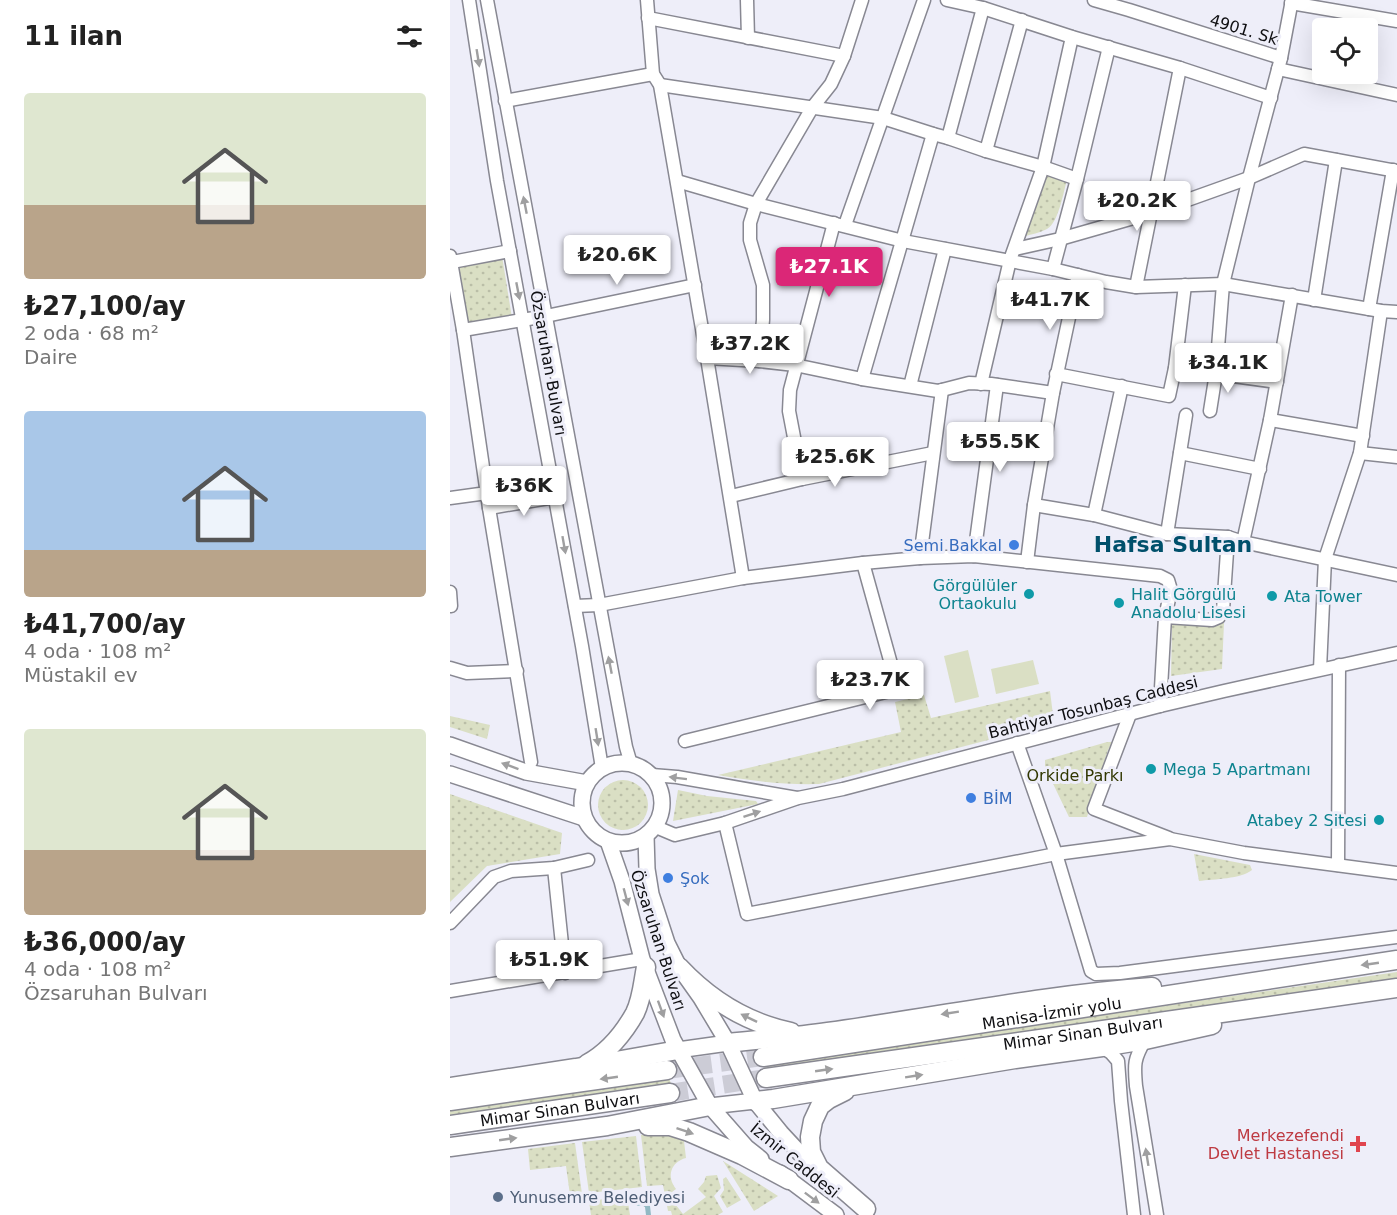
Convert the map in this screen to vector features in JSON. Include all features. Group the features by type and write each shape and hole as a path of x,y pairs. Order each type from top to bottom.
{"highway":[{"path":"728,1043 761,1048 826,1033 1096,991 1223,981 1397,960"},
{"path":"576,1068 609,1049 623,1032 635,1012 643,987 644,963"},
{"path":"679,967 713,998 747,1017 774,1029 795,1033 826,1033"},
{"name":"Manisa-İzmir yolu","path":"761,1048 1342,968"},
{"name":"Mimar Sinan Bulvarı","path":"766,1078 1397,988"},
{"path":"761,1048 755,1045 754,1052 765,1094 764,1100 1145,1040 1360,993"},
{"path":"450,1087 678,1050"},
{"name":"Mimar Sinan Bulvarı","path":"450,1101 667,1070"},
{"path":"856,1086 820,1106 813,1121 810,1137 811,1152 819,1168 870,1212"},
{"name":"Mimar Sinan Bulvarı","path":"450,1125 670,1093"},
{"path":"450,1147 607,1126 710,1106"},
{"path":"607,1126 670,1126 734,1152 789,1180"}],"main road":[{"path":"450,745 526,772 587,783"},
{"path":"611,764 631,764 652,775 662,796 663,808 651,831 629,843 608,841 590,828 584,818 583,794 587,783 602,768 611,764"},
{"path":"450,774 584,818"},
{"name":"Özsaruhan Bulvarı","path":"651,831 646,863 651,894 667,943 679,967 701,998 764,1100"},
{"name":"Özsaruhan Bulvarı","path":"608,841 622,881 644,963 673,1040 710,1106"},
{"path":"678,1050 728,1043"},
{"path":"710,1106 764,1100"},
{"name":"İzmir Caddesi","path":"764,1100 781,1133 808,1162 870,1212"},
{"name":"İzmir Caddesi","path":"710,1106 746,1147 836,1215"}],"street":[{"name":"Özsaruhan Bulvarı","path":"469,0 497,181 575,606 602,768"},
{"name":"Özsaruhan Bulvarı","path":"487,0 599,605 631,764"},
{"path":"647,0 657,79 695,285 743,578"},
{"path":"747,0 748,38"},
{"path":"759,361 763,320 763,285 750,240 750,223 756,204 812,108 831,84 844,56 862,0"},
{"path":"802,479 789,411 795,365 839,224 883,118 924,0"},
{"path":"947,0 983,8 1271,98"},
{"name":"4901. Sk","path":"1094,0 1130,5 1280,63 1397,95"},
{"path":"1210,411 1216,373 1223,284 1280,63 1292,1 1397,21"},
{"path":"948,138 983,8"},
{"path":"648,18 844,56"},
{"path":"986,151 1022,20"},
{"path":"981,384 1012,255 1043,167 1072,37"},
{"path":"1053,269 1109,47"},
{"path":"1137,287 1180,68"},
{"path":"505,101 657,79 812,108 883,118 1077,179"},
{"path":"862,379 933,134"},
{"path":"1012,255 1151,213 1249,178 1304,154 1395,171 1375,310 1360,453 1325,559 1320,669"},
{"path":"1314,300 1336,160"},
{"path":"677,181 756,204 903,241 945,249 1012,255 1053,269 1106,282 1137,287 1223,284 1397,312"},
{"path":"910,386 945,249"},
{"path":"510,251 451,259 531,762"},
{"path":"1027,562 1056,374 1077,275"},
{"path":"463,330 524,321 695,285"},
{"path":"1056,374 1169,396 1185,285"},
{"path":"1243,542 1270,420 1292,295"},
{"path":"707,358 795,365 938,391 969,383 1053,393"},
{"path":"1174,368 1277,382"},
{"path":"974,556 997,385"},
{"path":"1094,515 1122,386"},
{"path":"920,558 942,390"},
{"path":"1167,534 1186,415"},
{"path":"1270,420 1363,436"},
{"path":"730,496 933,453"},
{"path":"1180,453 1260,469"},
{"path":"1360,453 1397,458"},
{"path":"450,498 487,493"},
{"path":"489,508 555,497"},
{"path":"1035,506 1094,515 1167,534 1228,537 1325,559 1396,571"},
{"path":"1165,617 1212,620 1219,617 1223,610 1228,537"},
{"path":"575,606 599,605 743,578 920,558 974,556 1160,576 1168,580 1171,590 1165,617 1160,706"},
{"path":"685,741 898,689 863,563"},
{"path":"450,592 451,606"},
{"name":"Bahtiyar Tosunbaş Caddesi","path":"651,831 675,835 725,822 798,798 1160,706 1397,653"},
{"path":"1338,865 1339,665"},
{"path":"450,668 467,673 517,671"},
{"path":"1130,714 1094,809 1170,839 1244,853 1397,873"},
{"path":"1017,743 1056,854 1091,971 1096,974 1397,937"},
{"name":"Bahtiyar Tosunbaş Caddesi","path":"652,775 678,777 798,798"},
{"path":"725,822 747,914 1056,854 1170,839"},
{"path":"450,923 494,877 511,871 555,868 588,860"},
{"path":"555,868 565,973"},
{"path":"450,991 644,963"},
{"path":"1145,1040 1136,1055 1134,1066 1157,1215"},
{"path":"1102,1047 1118,1061 1134,1215"}],"green space":[{"path":"1045,175 1067,180 1058,214 1047,229 1023,237"},
{"path":"502,256 512,318 467,325 457,267"},
{"path":"1224,623 1222,669 1171,676 1172,625"},
{"path":"968,650 979,697 955,703 944,656"},
{"path":"1033,660 1039,684 996,694 991,669"},
{"path":"1050,691 1054,723 819,784 768,782 718,775 901,732 895,702 924,695 931,718"},
{"path":"450,716 490,725 487,739 450,727"},
{"name":"Orkide Parkı","path":"1112,742 1087,817 1069,817 1045,767 1045,760"},
{"path":"618,780 628,780 641,787 648,800 648,810 641,823 628,830 618,830 609,826 602,819 598,810 598,800 602,791 609,784"},
{"path":"678,790 707,796 756,801 758,804 673,821"},
{"path":"450,794 562,833 560,854 487,866 450,902"},
{"path":"1194,854 1250,865 1252,870 1234,877 1199,881"},
{"path":"1397,972 1397,979 765,1072 764,1064"},
{"path":"669,1077 671,1084 450,1118 450,1110"},
{"path":"641,1135 669,1135 684,1141 686,1158 677,1163 672,1170 671,1179 676,1189 668,1195 683,1214 706,1197 698,1189 706,1176 717,1175 721,1188 714,1196 723,1212 718,1215 672,1215 671,1211 668,1211 663,1185 647,1186"},
{"path":"636,1136 642,1187 589,1193 582,1142"},
{"path":"575,1143 582,1194 570,1195 566,1166 530,1170 528,1149"},
{"path":"723,1161 778,1196 754,1211"},
{"path":"726,1177 741,1200 727,1208 720,1196 724,1190 723,1179"},
{"path":"627,1196 630,1215 591,1215 589,1201"}],"water":[{"path":"643,1192 656,1193 658,1198 657,1203 650,1206 651,1215 646,1215 645,1207 637,1206 635,1201 636,1196"}],"tunnel":[{"path":"667,1070 763,1057"},
{"path":"670,1093 766,1078"}],"place":[{"name":"Semi Bakkal","path":"1014,545"},
{"name":"Görgülüler Ortaokulu","path":"1029,594"},
{"name":"Ata Tower","path":"1272,596"},
{"name":"Halit Görgülü Anadolu Lisesi","path":"1119,603"},
{"name":"Mega 5 Apartmanı","path":"1151,769"},
{"name":"BİM","path":"971,798"},
{"name":"Atabey 2 Sitesi","path":"1379,820"},
{"name":"Şok","path":"668,878"},
{"name":"Merkezefendi Devlet Hastanesi","path":"1358,1144"},
{"name":"Yunusemre Belediyesi","path":"498,1197"}],"district":[{"name":"Hafsa Sultan","path":"1173,544"}]}
